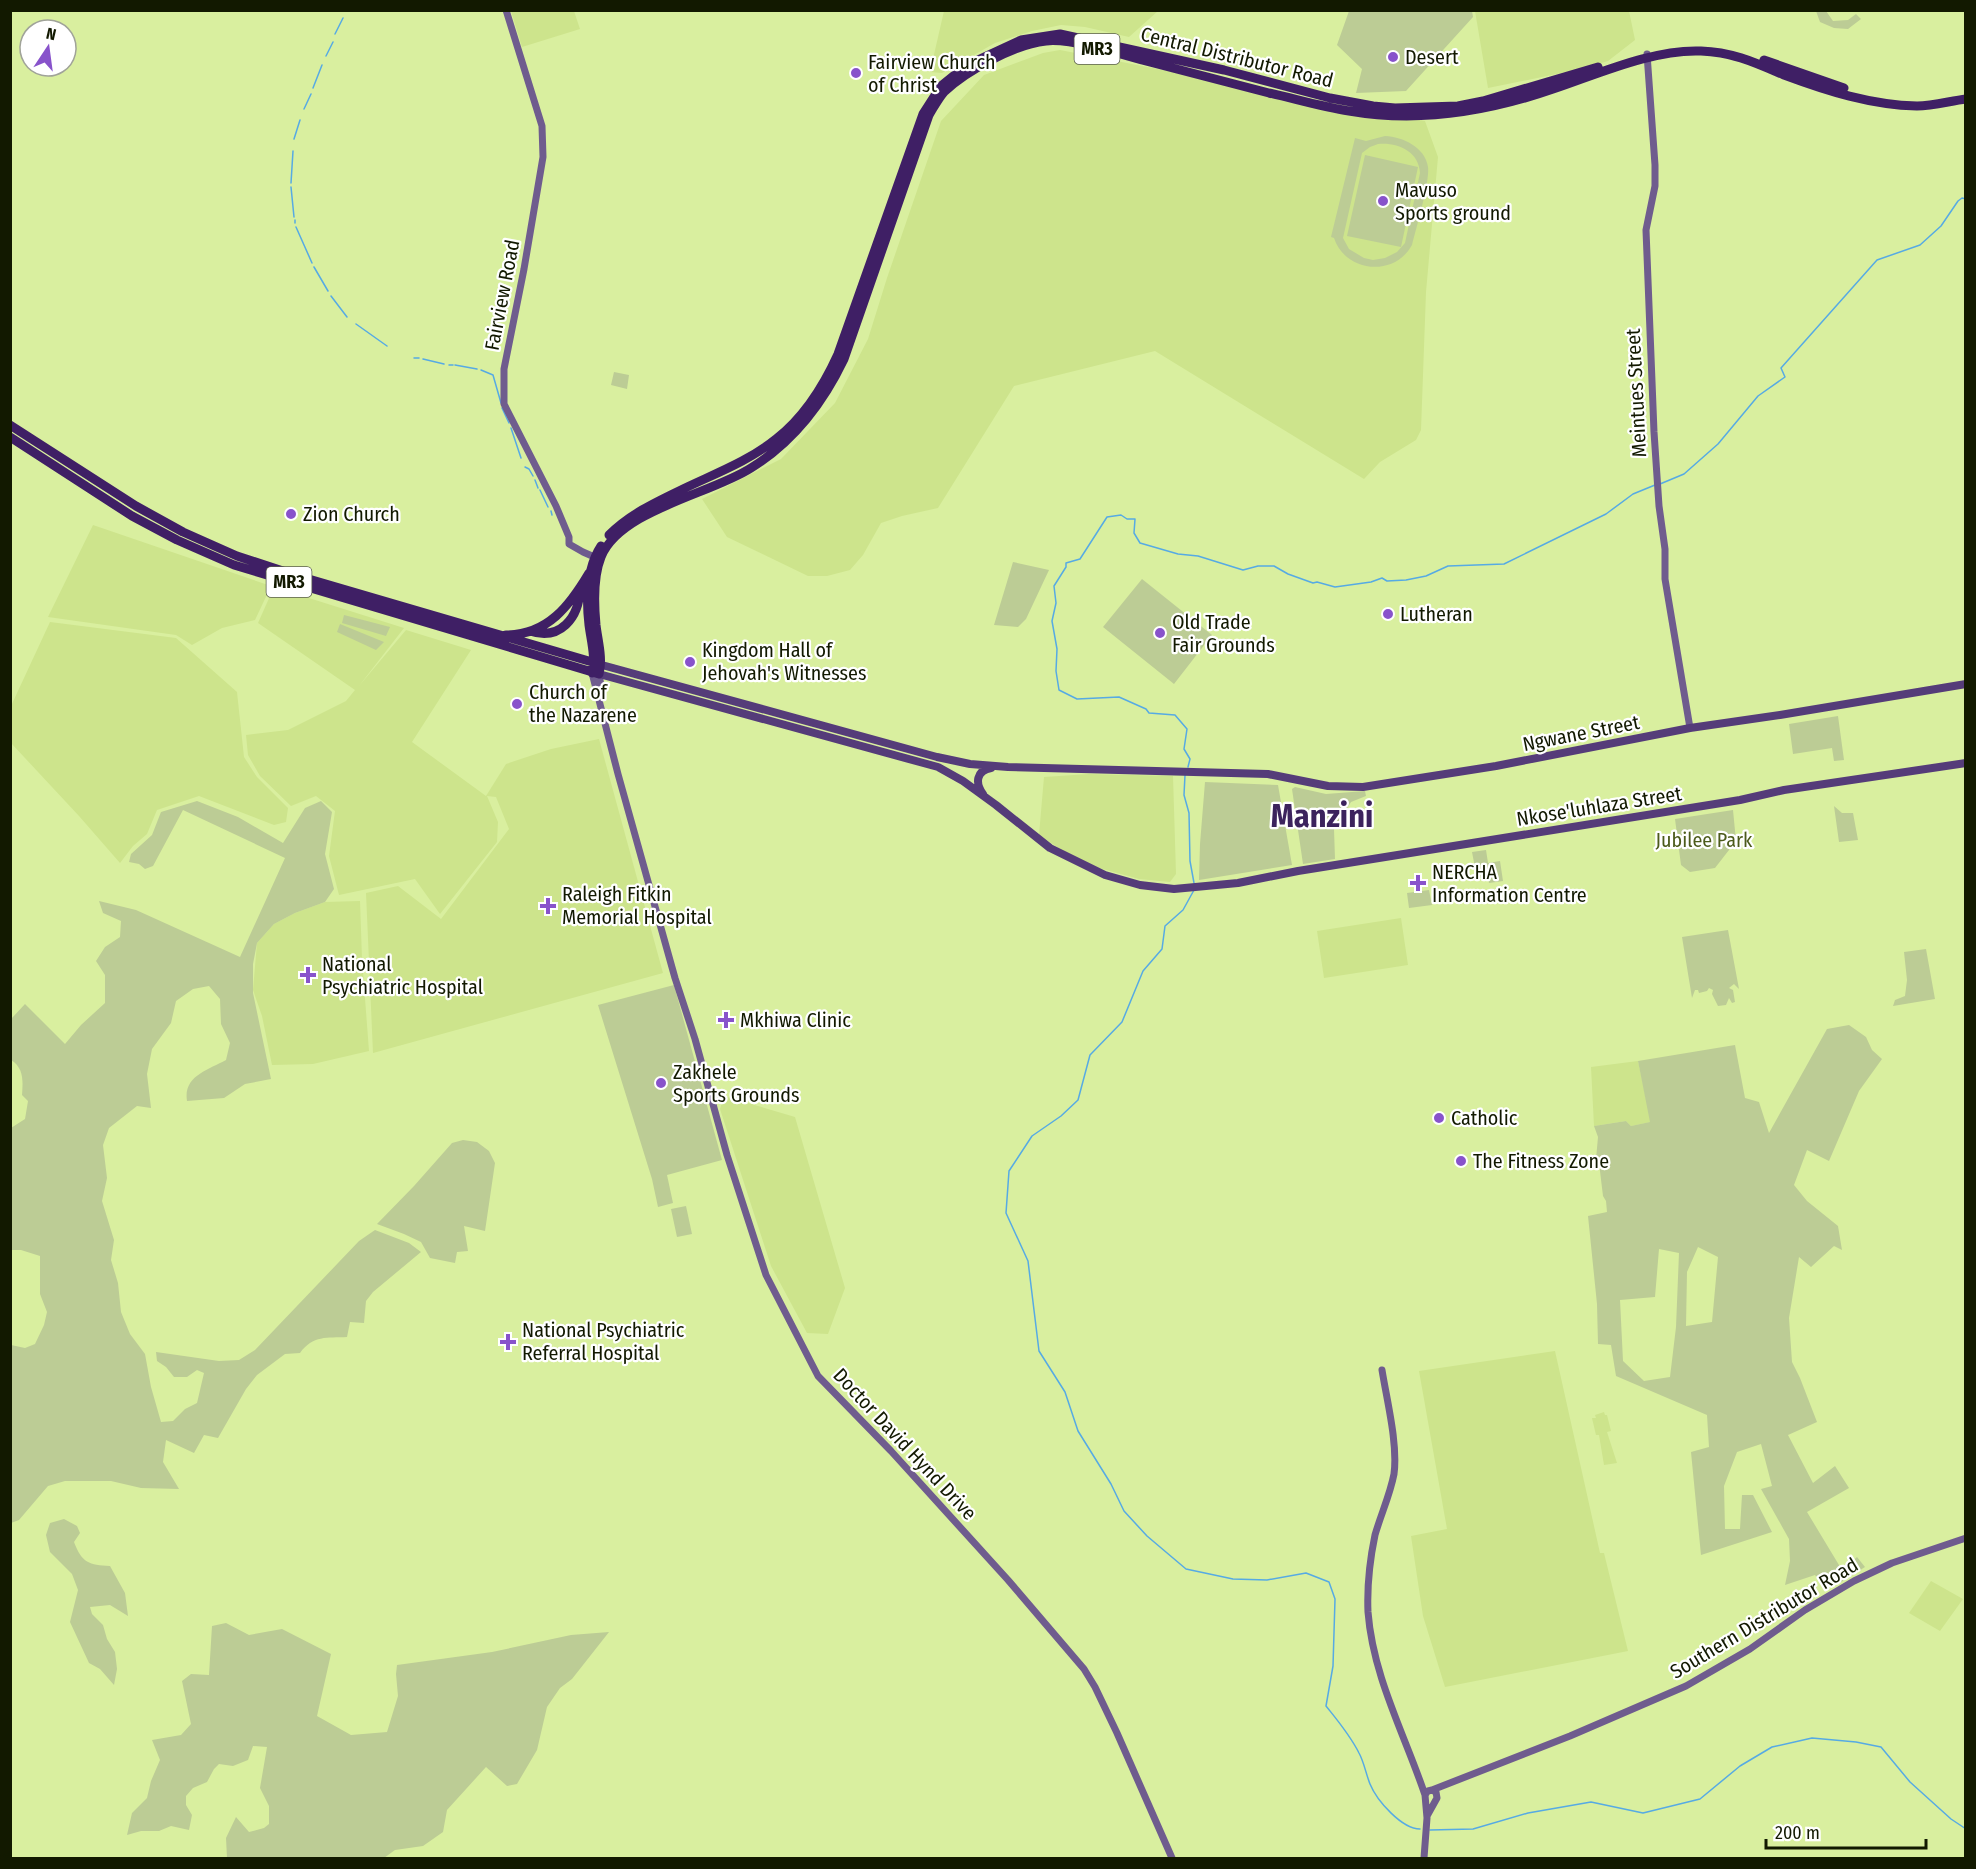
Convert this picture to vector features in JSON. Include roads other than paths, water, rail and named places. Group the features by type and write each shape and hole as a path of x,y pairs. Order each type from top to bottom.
{"highway":[{"name":"Central Distributor Road","path":"597,669 589,623 590,571 597,558 620,533 633,523 748,470 765,459 793,434 816,407 836,377 844,359 929,115 943,93 954,84 1009,53 1046,41 1071,43 1311,103 1347,111 1397,116 1454,114 1482,109 1549,91 1674,48 1698,46 1723,48 1751,55 1873,97 1916,101 1965,94"},
{"name":"Central Distributor Road","path":"1647,56 1698,51 1722,53 1749,59 1821,88 1872,102 1919,106 1965,99"},
{"name":"MR3","path":"10,425 136,506 183,532 237,556 501,635 597,669"},
{"name":"MR3","path":"10,437 132,516 177,540 234,565 597,669"},
{"name":"Central Distributor Road","path":"597,558 595,590 597,669"},
{"path":"501,635 530,631 552,619 567,607 590,571"}],"main road":[{"name":"Fairview Road","path":"506,10 544,137 543,157 524,269 504,369 504,404 556,506 569,537 569,544 597,558"},
{"name":"Meintues Street","path":"1647,56 1655,186 1646,230 1648,320 1659,506 1665,549 1665,579 1690,728"},
{"name":"Doctor David Hynd Drive","path":"597,669 601,686 600,702 618,774 727,1155 766,1275 818,1376 891,1451 1008,1580 1084,1670 1095,1686 1172,1858"},
{"path":"597,669 936,757 970,764 1008,767"},
{"path":"597,669 938,767 963,781 996,805"},
{"name":"Ngwane Street","path":"1008,767 1268,774 1328,786 1363,788 1496,766 1690,728 1965,684"},
{"name":"Nkose'luhlaza Street","path":"996,805 1050,848 1105,875 1140,885 1174,889 1238,883 1298,871 1740,800 1784,790 1965,763"},
{"path":"996,805 981,792 977,784 978,777 983,770 988,768 1008,767"},
{"path":"1382,1370 1393,1434 1394,1472 1389,1497 1375,1536 1368,1610 1376,1660 1388,1697 1419,1779 1431,1803 1436,1799"},
{"name":"Southern Distributor Road","path":"1428,1794 1446,1783 1570,1736 1686,1686 1854,1581 1892,1563 1965,1538"},
{"path":"1427,1817 1446,1783"},
{"path":"1428,1794 1435,1791 1436,1799"},
{"path":"1424,1855 1428,1794"}],"waterway":[{"path":"335,34 343,18"},
{"path":"326,56 333,42"},
{"path":"313,88 322,65"},
{"path":"304,109 311,94"},
{"path":"294,139 300,120"},
{"path":"291,183 293,151"},
{"path":"291,187 294,217"},
{"path":"1660,484 1684,474 1718,444 1758,396 1785,377 1781,368 1877,260 1920,245 1941,226 1958,201 1962,198 1966,199"},
{"path":"296,227 312,263"},
{"path":"314,267 328,291"},
{"path":"331,296 347,317"},
{"path":"356,324 387,346"},
{"path":"414,358 419,358"},
{"path":"423,359 444,364"},
{"path":"455,365 477,369"},
{"path":"481,370 493,375 501,403"},
{"path":"502,408 509,423"},
{"path":"511,428 521,458"},
{"path":"525,467 533,476"},
{"path":"535,480 538,488"},
{"path":"1188,767 1190,759 1184,749 1187,729 1175,715 1149,713 1146,709 1119,697 1077,699 1059,690 1056,671 1057,649 1052,621 1056,603 1054,586 1066,567 1066,563 1080,559 1107,517 1121,515 1127,519 1135,519 1134,533 1140,543 1178,554 1198,556 1243,570 1258,566 1274,566 1313,583 1335,587 1371,582 1382,578 1387,581 1406,580 1426,576 1448,566 1504,564 1606,514 1633,494 1655,485"},
{"path":"540,490 548,507"},
{"path":"551,511 552,515"},
{"path":"1185,775 1184,795 1189,813 1190,861 1194,883"},
{"path":"1194,890 1183,910 1165,926 1162,949 1143,971 1122,1022 1090,1055 1078,1100 1061,1116 1032,1136 1009,1171 1006,1213 1028,1261 1039,1351 1065,1392 1078,1431 1111,1484 1124,1511 1147,1536 1186,1569 1233,1579 1267,1580 1306,1573 1329,1582 1335,1599 1333,1666 1326,1706 1355,1746 1378,1798 1398,1819 1413,1828 1420,1829"},
{"path":"1430,1830 1473,1829 1528,1813 1591,1802 1643,1813 1700,1799 1740,1766 1772,1747 1812,1738 1881,1747 1910,1782 1951,1819 1966,1829"}],"place":[{"name":"Desert","path":"1393,57"},
{"name":"Fairview Church of Christ","path":"856,73"},
{"name":"Mavuso Sports ground","path":"1383,201"},
{"name":"Zion Church","path":"291,514"},
{"name":"Lutheran","path":"1388,614"},
{"name":"Old Trade Fair Grounds","path":"1160,633"},
{"name":"Kingdom Hall of Jehovah's Witnesses","path":"690,662"},
{"name":"Church of the Nazarene","path":"517,704"},
{"name":"NERCHA Information Centre","path":"1418,883"},
{"name":"Raleigh Fitkin Memorial Hospital","path":"548,906"},
{"name":"National Psychiatric Hospital","path":"308,975"},
{"name":"Mkhiwa Clinic","path":"726,1020"},
{"name":"Zakhele Sports Grounds","path":"661,1083"},
{"name":"Catholic","path":"1439,1118"},
{"name":"The Fitness Zone","path":"1461,1161"},
{"name":"National Psychiatric Referral Hospital","path":"508,1342"}],"district":[{"name":"Manzini","path":"1322,816"}],"park label":[{"name":"Jubilee Park","path":"1704,840"}]}
